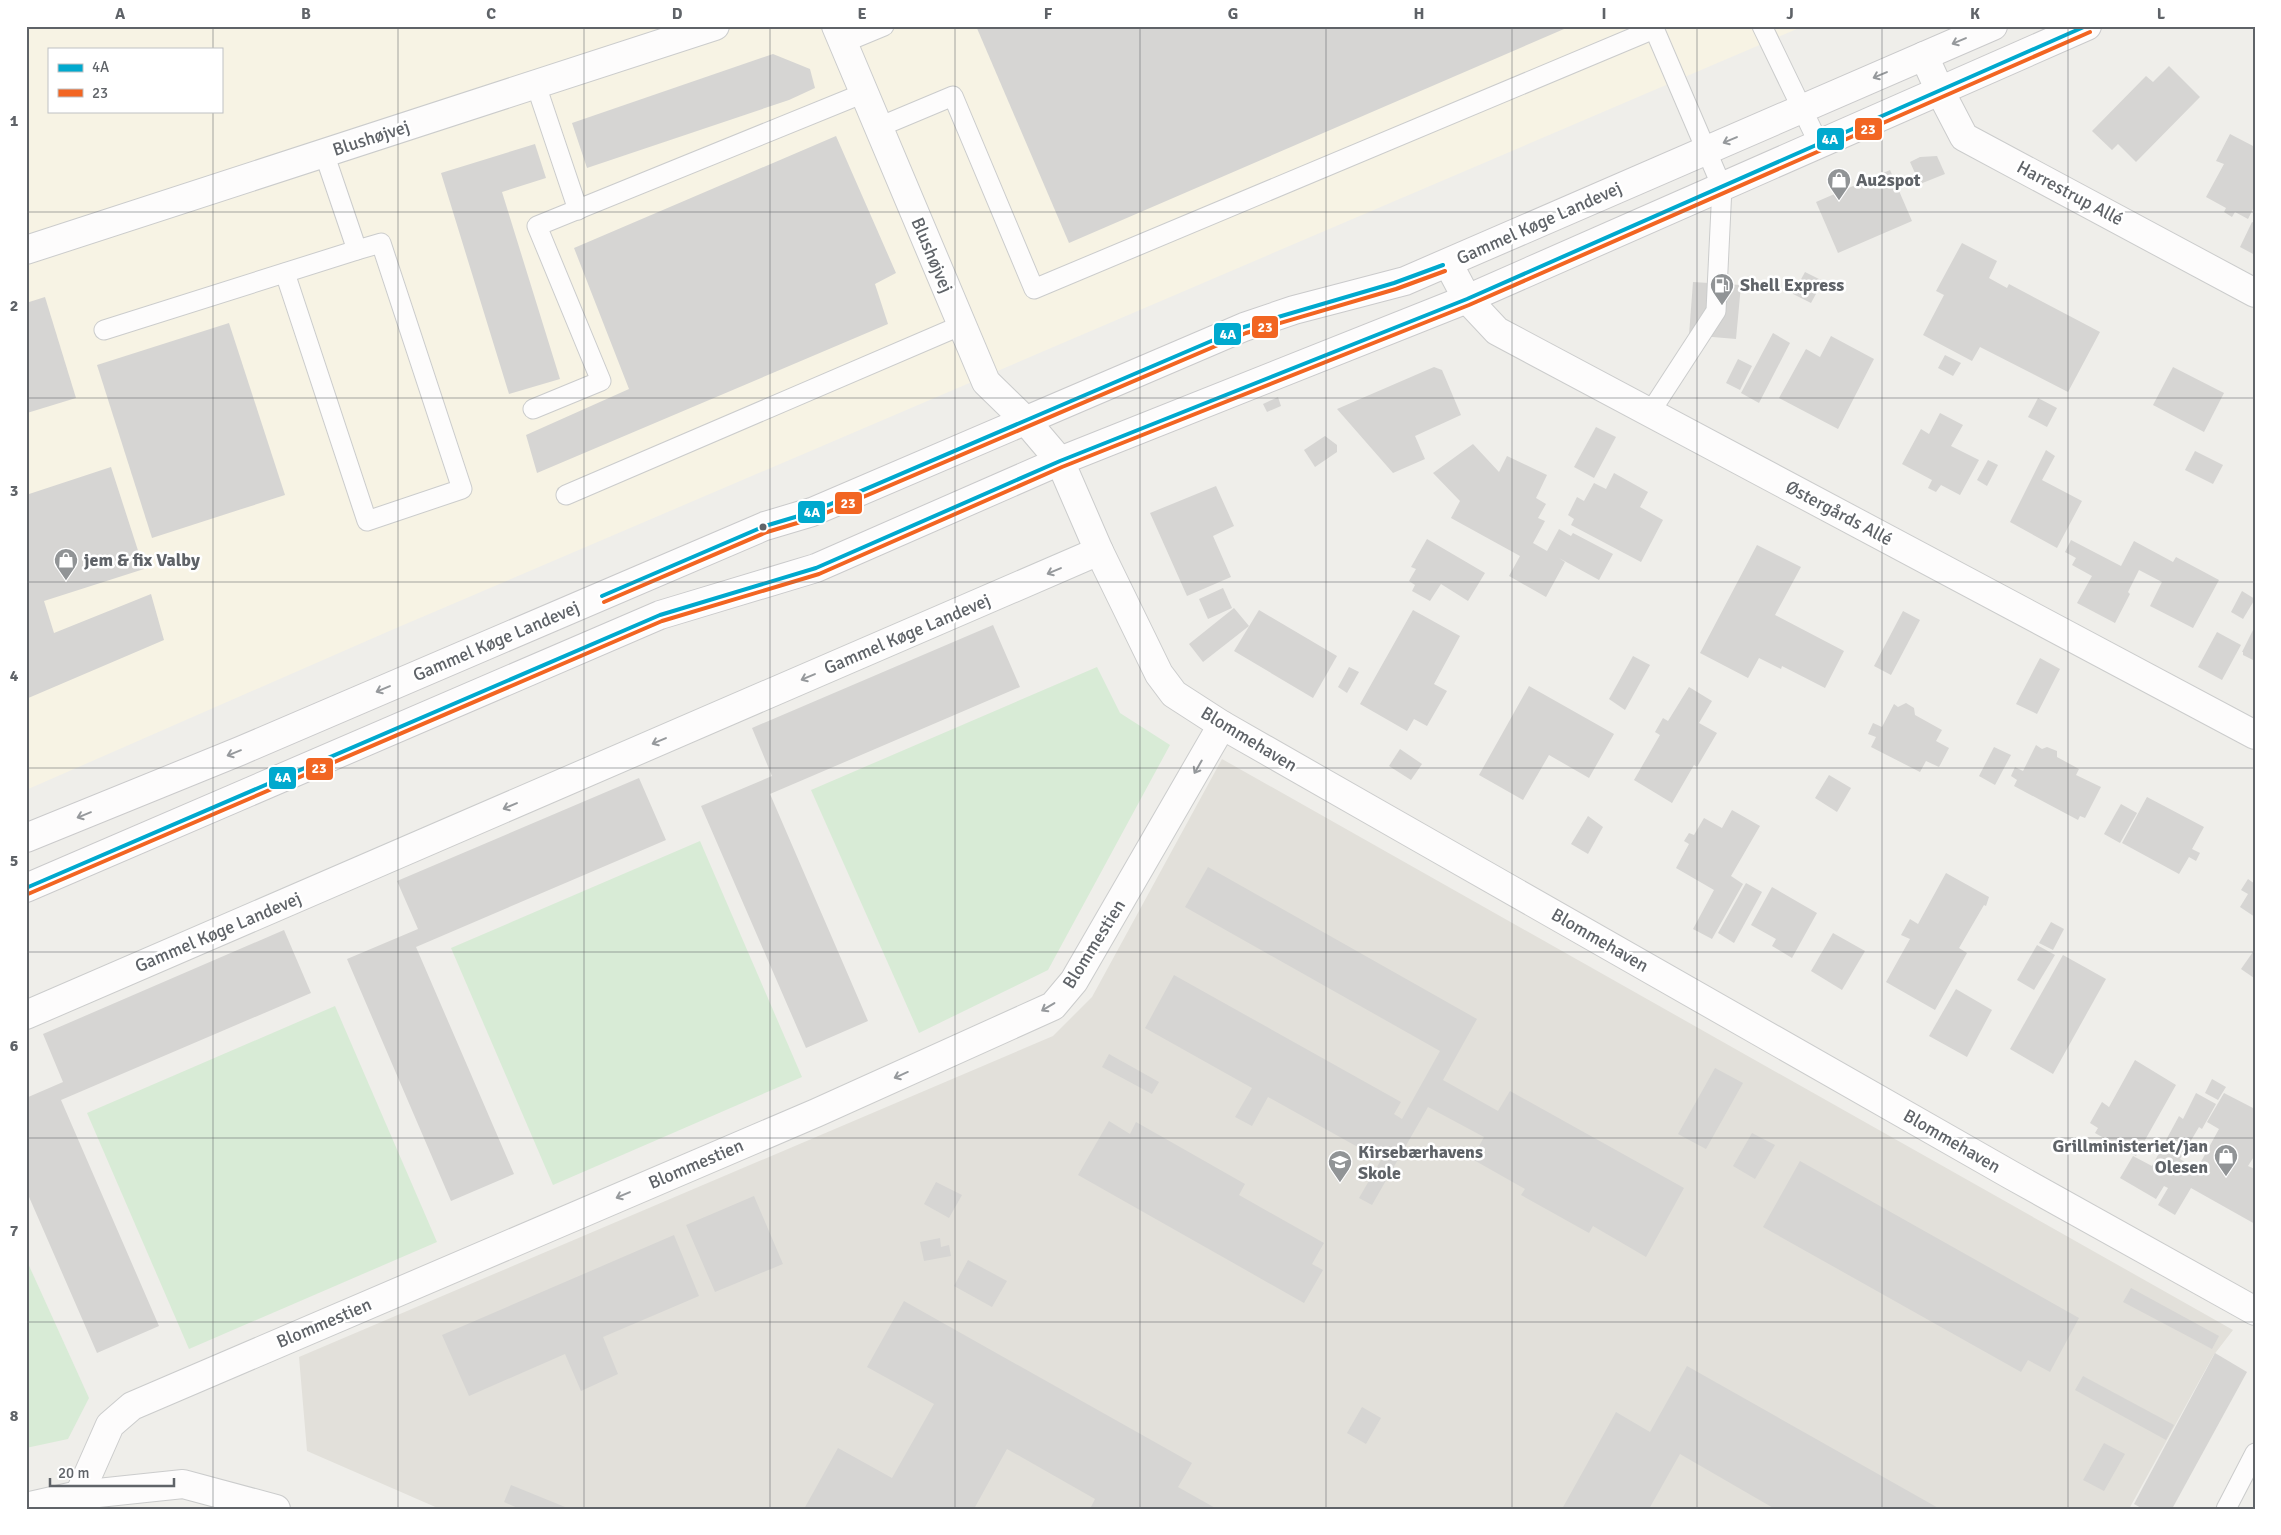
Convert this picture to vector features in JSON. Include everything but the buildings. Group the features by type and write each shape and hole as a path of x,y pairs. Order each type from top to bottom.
{"street":[{"name":"Blushøjvej","path":"26,250 716,26"},
{"name":"Gammel Køge Landevej","path":"26,838 240,751 765,526 812,512 1244,327 1294,310 1405,281 1994,26"},
{"path":"26,888 660,615 816,568 1060,462 1467,299 2087,26"},
{"name":"Blushøjvej","path":"840,35 986,382 1026,421 1060,462"},
{"name":"Harrestrup Allé","path":"1924,56 1964,137 2255,293"},
{"name":"Østergårds Allé","path":"1448,263 1467,299 1497,331 2255,735"},
{"name":"Blommehaven","path":"1060,462 1099,551 1159,674 1174,694 1222,725 1994,1166 2255,1311"},
{"name":"Gammel Køge Landevej","path":"26,1015 1099,551"},
{"name":"Blommestien","path":"79,1495 110,1425 132,1406 816,1113 1053,1006 1074,981 1222,725"},
{"path":"26,1507 79,1495 183,1484 276,1509"}],"lane":[{"path":"840,35 884,26"},
{"path":"1762,26 1819,144"},
{"path":"879,127 953,96 1034,289 1654,28 1722,187 1716,312 1651,412"},
{"path":"536,85 578,210"},
{"path":"533,409 601,381 537,226 864,93"},
{"path":"324,153 357,250"},
{"path":"104,330 381,242 462,489 366,521 285,273"},
{"path":"566,495 962,326"},
{"path":"2226,1509 2255,1454"}],"shaded area":[{"path":"26,26 1804,26 387,632 26,790"},
{"name":"Kirsebærhavens Skole","path":"1222,759 2233,1330 2213,1356 2129,1509 440,1509 307,1451 299,1357 1053,1036 1092,997"}],"green space":[{"path":"1097,667 1120,713 1170,745 1048,970 919,1033 811,790"},
{"path":"700,841 802,1077 553,1185 451,948"},
{"path":"335,1006 437,1242 189,1349 87,1113"},
{"path":"26,1259 89,1398 68,1439 26,1448"}],"transit line":[{"name":"4A","path":"26,888 660,615 816,568 1060,461 1467,299 2086,26"},
{"name":"23","path":"28,894 662,621 819,574 1062,467 1469,305 2090,32"},
{"name":"4A","path":"602,596 765,526 812,512 1244,327 1394,283 1443,265"},
{"name":"23","path":"604,602 767,532 814,518 1246,333 1396,289 1445,271"}],"place":[{"name":"Au2spot","path":"1839,201"},
{"name":"Shell Express","path":"1722,306"},
{"name":"jem & fix Valby","path":"66,581"},
{"name":"Grillministeriet/jan Olesen","path":"2226,1177"},
{"name":"Kirsebærhavens Skole","path":"1340,1183"}]}
